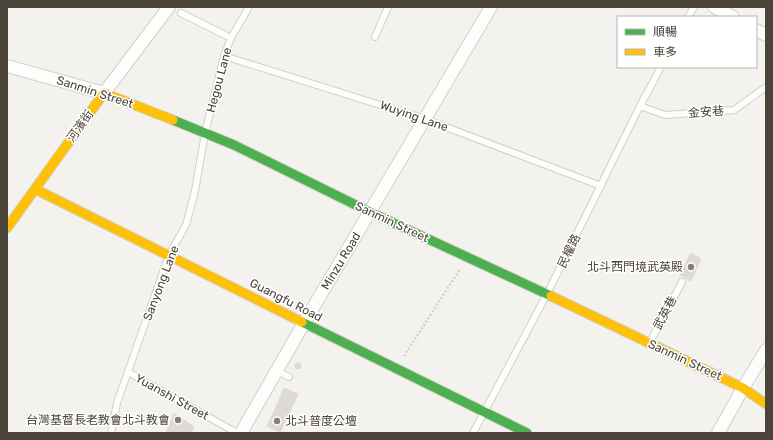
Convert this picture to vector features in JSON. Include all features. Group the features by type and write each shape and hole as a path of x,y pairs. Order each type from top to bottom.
{"street":[{"name":"河濱街","path":"7,228 104,93 169,7"},
{"name":"Minzu Road","path":"243,432 304,323 491,7"},
{"path":"714,7 731,16"},
{"path":"757,30 766,35"},
{"name":"Sanmin Street","path":"7,66 104,93 234,145 370,212 547,294 743,388 766,404"},
{"name":"Guangfu Road","path":"35,189 526,433"},
{"path":"718,433 766,350"}],"lane":[{"name":"Hegou Lane","path":"205,133 224,56 231,38 249,7"},
{"path":"375,37 388,7"},
{"path":"689,16 694,7"},
{"path":"181,13 231,38"},
{"name":"Wuying Lane","path":"224,56 425,119 600,186"},
{"name":"民權路","path":"473,433 547,294 640,106 660,68"},
{"name":"金安巷","path":"640,106 665,115 734,110 766,87"},
{"name":"Sanyong Lane","path":"111,433 117,403 169,255 186,225 205,133"},
{"name":"武英巷","path":"649,343 682,282"},
{"path":"277,371 289,377"},
{"name":"Yuanshi Street","path":"128,372 243,432"}],"path":[{"path":"396,369 467,257"}],"building":[{"name":"北斗西門境武英殿","path":"691,253 701,259 691,281 680,275"},
{"path":"298,363 301,366 298,369 295,366"},
{"path":"284,388 298,394 290,411 277,405"},
{"name":"北斗普度公壇","path":"277,405 290,411 280,432 267,426"},
{"name":"台灣基督長老教會北斗教會","path":"174,413 194,427 191,433 166,433"}],"traffic: fast":[{"path":"173,120 234,145 370,212 551,296"},
{"path":"302,322 527,433"}],"traffic: slow":[{"path":"7,228 104,93 173,120"},
{"path":"35,189 302,322"},
{"path":"551,296 743,388 766,404"}],"place":[{"name":"北斗西門境武英殿","path":"691,267"},
{"name":"台灣基督長老教會北斗教會","path":"178,420"},
{"name":"北斗普度公壇","path":"277,421"}]}
